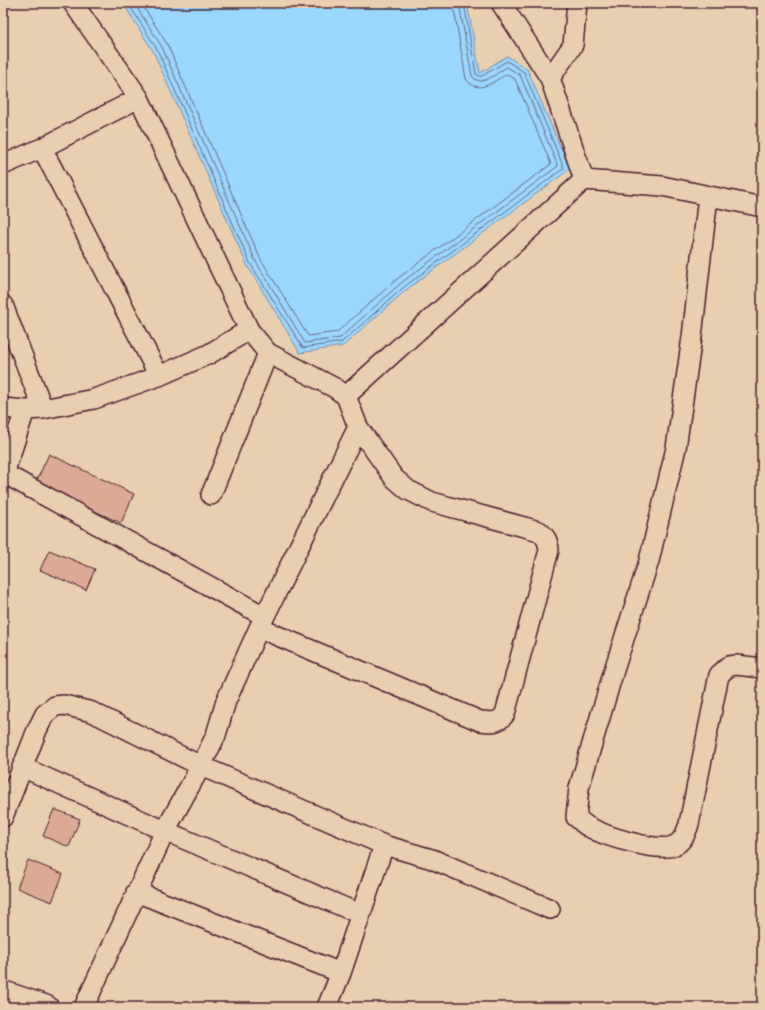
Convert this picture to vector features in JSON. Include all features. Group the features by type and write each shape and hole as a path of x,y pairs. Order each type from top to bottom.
{"street":[{"path":"3,305 34,410 4,475 261,622 480,721 491,723 501,719 504,714 549,550 546,538 539,531 432,502 408,490 394,478 358,427 346,396 335,388 268,353 249,330 139,98 73,3"},
{"path":"501,3 550,78 584,180"},
{"path":"550,78 573,46 577,3"},
{"path":"3,166 42,148 139,98"},
{"path":"42,148 159,376"},
{"path":"346,396 584,180 662,186 762,207"},
{"path":"708,196 692,337 676,448 649,561 615,666 579,788 576,817 588,827 612,837 657,848 673,846 683,839 689,824 719,674 729,666 736,664 762,668"},
{"path":"3,408 34,410 94,398 159,376 209,354 249,330"},
{"path":"211,495 268,353"},
{"path":"84,1007 165,831 201,766 216,735 226,701 261,622 358,427"},
{"path":"3,817 37,730 45,714 55,706 64,705 92,712 201,766 384,845 432,859 550,909"},
{"path":"22,767 165,831 360,914"},
{"path":"327,1007 341,973 384,845"},
{"path":"136,892 341,973"},
{"path":"3,992 47,1007"}],"water":[{"path":"123,3 467,3 480,73 507,56 527,69 570,169 406,290 343,346 300,353 247,265 153,51"}],"building":[{"path":"49,454 134,494 121,523 35,484"},
{"path":"49,550 95,569 86,590 40,570"},
{"path":"54,809 80,819 69,847 43,836"},
{"path":"28,860 63,874 52,902 17,888"}]}
